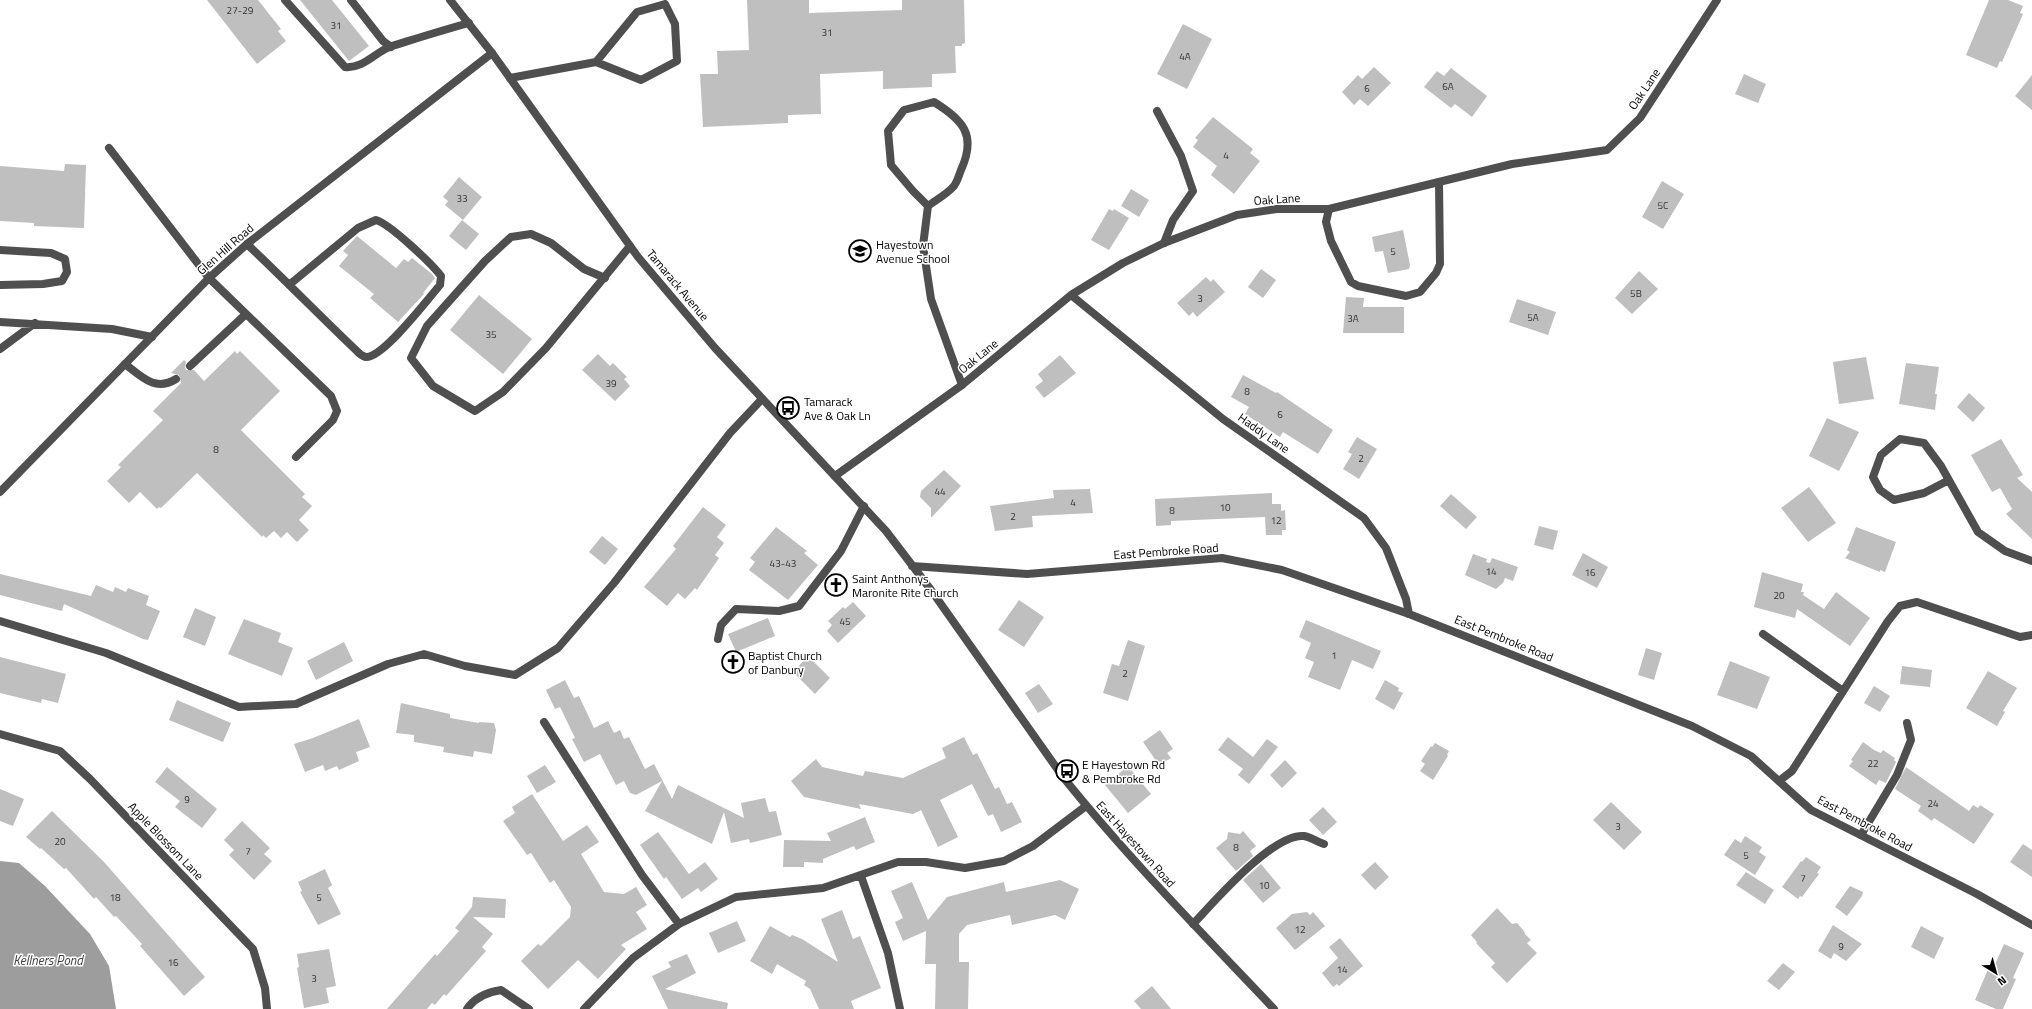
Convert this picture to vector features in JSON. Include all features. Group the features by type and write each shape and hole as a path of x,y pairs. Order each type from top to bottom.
{"street":[{"path":"286,0 345,67 352,68 391,47 469,23"},
{"path":"351,0 383,41 391,47"},
{"name":"Tamarack Avenue","path":"450,0 492,53 630,246 715,348 864,506 886,531 912,566"},
{"name":"Oak Lane","path":"835,476 962,385 1071,295 1123,263 1164,243 1237,215 1277,209 1329,210 1512,164 1607,150 1640,118 1717,0"},
{"path":"510,78 596,62 641,80 677,61 675,24 667,2 637,12 596,62"},
{"name":"Glen Hill Road","path":"0,492 209,278 247,244 492,53"},
{"path":"928,206 891,165 888,131 904,110 934,102 952,113 963,126 968,141 964,162 954,187 928,206 923,246 931,299 962,385"},
{"path":"1157,111 1181,156 1193,191 1173,220 1164,243"},
{"path":"108,148 209,278 331,396 335,402 337,412 333,420 296,457"},
{"path":"1329,210 1326,222 1331,241 1351,282 1365,288 1406,296 1420,292 1429,282 1440,264 1439,182"},
{"path":"247,244 289,285 360,354 365,357 372,355 389,342 440,285 441,276 382,222 376,220 370,221 358,228 289,285"},
{"path":"605,278 584,269 551,244 531,234 511,237 485,261 427,326 411,358 433,386 475,411 503,392 546,348 605,278 630,246"},
{"path":"0,250 51,253 66,258 67,272 62,281 43,284 0,285"},
{"name":"Haddy Lane","path":"1071,295 1223,419 1364,518 1386,548 1406,599 1409,614"},
{"path":"190,366 246,314"},
{"path":"0,322 112,329 152,337"},
{"path":"0,349 35,323"},
{"path":"125,364 154,384 161,385 176,379"},
{"path":"0,621 106,653 239,707 296,704 388,664 424,654 465,666 515,675 558,648 614,583 730,433 762,398"},
{"path":"1949,480 1924,493 1894,500 1880,490 1873,477 1881,455 1900,439 1924,443 1942,466 1978,532 2005,551 2032,561"},
{"path":"718,639 721,625 736,609 779,611 799,606 841,551 864,506"},
{"name":"East Pembroke Road","path":"912,566 1027,574 1222,558 1282,570 1409,614 1692,726 1751,756 1811,810 1977,894 2032,925"},
{"name":"East Hayestown Road","path":"912,566 1063,777 1086,806 1193,924 1274,1009"},
{"path":"1779,781 1792,771 1888,621 1900,606 1917,602 2020,637 2032,635"},
{"path":"1763,634 1843,691"},
{"path":"544,722 642,874 679,924"},
{"path":"1861,836 1897,775 1911,740 1907,723"},
{"name":"Apple Blossom Lane","path":"0,734 60,751 90,779 253,949 264,988 267,1009"},
{"path":"584,1009 633,958 679,924 736,897 823,888 898,862 926,862 965,868 1004,861 1033,846 1086,806"},
{"path":"1193,924 1262,854 1288,839 1304,836 1324,844"},
{"path":"861,876 888,953 900,1009"},
{"path":"467,1009 470,1004 488,992 501,990 529,1009"}],"water":[{"name":"Kellners Pond","path":"0,861 19,863 45,886 90,934 109,966 116,1009 0,1009"}],"building":[{"path":"207,0 258,0 281,29 278,31 286,41 257,64"},
{"path":"300,0 332,0 369,46 349,61"},
{"path":"747,0 809,0 809,13 902,10 902,0 964,0 965,43 962,44 962,46 955,46 956,73 932,74 932,87 883,89 883,71 820,74 821,114 788,115 788,123 703,127 700,74 718,74 717,51 749,50"},
{"path":"1989,0 2008,0 2023,6 2020,13 2023,14 2002,62 2000,61 1997,68 1966,55"},
{"path":"1183,24 1212,39 1187,89 1157,74"},
{"path":"1374,67 1391,83 1368,106 1360,99 1354,105 1342,92 1358,75 1362,79"},
{"path":"1451,68 1487,96 1472,117 1455,104 1451,108 1424,87 1437,71 1444,76"},
{"path":"1744,74 1766,84 1758,103 1735,94"},
{"path":"2032,75 2032,110 2015,96"},
{"path":"1213,117 1253,149 1250,153 1260,161 1234,194 1211,175 1217,166 1193,147 1198,140 1195,138"},
{"path":"65,164 86,165 84,228 34,226 34,223 0,221 0,166 64,171"},
{"path":"459,177 482,197 463,220 445,205 448,201 443,197"},
{"path":"1662,181 1684,194 1663,229 1642,217"},
{"path":"1131,189 1149,200 1139,217 1121,206"},
{"path":"1109,209 1113,211 1114,209 1129,218 1109,250 1091,240"},
{"path":"462,220 479,234 466,250 449,236"},
{"path":"1403,230 1410,265 1409,269 1388,273 1383,251 1375,252 1372,237"},
{"path":"357,236 396,268 404,259 408,262 412,258 435,278 423,293 424,294 398,322 370,298 374,294 339,266 348,255 343,251"},
{"path":"1261,269 1276,280 1263,298 1248,287"},
{"path":"1639,271 1658,289 1632,314 1615,298"},
{"path":"1206,277 1211,282 1213,279 1225,292 1197,317 1193,312 1189,316 1177,303"},
{"path":"479,295 532,339 503,374 450,330"},
{"path":"1346,297 1364,298 1363,307 1404,307 1404,333 1343,333"},
{"path":"1517,299 1556,312 1548,335 1509,322"},
{"path":"235,351 237,354 240,351 280,391 241,430 305,494 302,497 312,506 299,520 309,530 297,542 287,532 281,538 274,531 266,538 263,535 262,537 197,473 161,508 159,507 157,509 140,492 129,503 107,481 121,467 118,465 163,420 153,411 181,383 179,375 171,373 184,360 186,362 186,370 194,370 204,381"},
{"path":"598,354 610,366 613,363 627,377 624,379 630,386 615,401 582,370"},
{"path":"1060,355 1076,373 1044,398 1035,387 1043,381 1038,374"},
{"path":"1866,357 1874,399 1839,404 1833,362"},
{"path":"1906,363 1939,367 1935,394 1937,394 1935,410 1899,404"},
{"path":"1243,375 1276,393 1277,392 1333,430 1318,454 1283,432 1280,437 1245,414 1249,407 1231,397"},
{"path":"1969,393 1985,408 1973,422 1957,407"},
{"path":"1827,418 1859,432 1839,471 1809,456"},
{"path":"1357,437 1377,449 1359,479 1343,469 1352,454 1348,452"},
{"path":"2001,439 2023,475 2017,478 2032,492 2032,539 2006,514 2012,509 2000,488 1992,492 1971,455"},
{"path":"944,470 961,486 931,518 931,508 920,497 921,491"},
{"path":"1809,487 1836,523 1808,542 1781,508"},
{"path":"1090,489 1093,513 1032,516 1033,527 995,531 990,506 1054,498 1053,490"},
{"path":"1272,493 1272,504 1281,504 1281,511 1285,510 1286,530 1282,530 1282,535 1266,535 1265,517 1171,521 1171,525 1156,526 1155,499"},
{"path":"1451,494 1477,517 1466,529 1440,506"},
{"path":"703,507 726,525 717,537 724,543 715,555 719,558 697,590 695,588 685,599 678,593 667,606 644,587 676,549 673,546"},
{"path":"1539,526 1558,531 1553,550 1534,545"},
{"path":"776,527 807,551 804,553 818,565 788,600 749,570 755,562 750,558"},
{"path":"1856,527 1896,542 1885,572 1880,570 1880,572 1845,558 1850,552 1847,550"},
{"path":"602,536 618,549 605,565 589,552"},
{"path":"1583,553 1608,567 1597,588 1572,575"},
{"path":"1473,554 1487,559 1486,562 1490,563 1492,558 1518,567 1513,581 1505,578 1503,583 1496,589 1465,575"},
{"path":"1762,572 1803,584 1801,592 1804,592 1803,595 1824,609 1836,592 1870,618 1850,646 1797,609 1795,618 1754,607"},
{"path":"0,574 91,596 96,585 113,592 115,587 126,592 128,588 149,596 146,605 160,611 148,640 143,639 64,604 62,611 0,595"},
{"path":"1019,600 1044,617 1024,647 998,630"},
{"path":"853,602 866,616 838,643 827,631 832,625 828,621 843,607 845,609"},
{"path":"195,608 216,617 205,646 183,637"},
{"path":"768,618 775,636 736,652 728,634"},
{"path":"244,619 281,633 278,642 293,648 282,676 228,654"},
{"path":"1306,620 1381,651 1373,669 1352,660 1340,690 1308,677 1314,662 1305,658 1311,643 1299,637"},
{"path":"1128,640 1145,646 1128,701 1103,693 1112,664 1119,666"},
{"path":"344,642 353,661 316,680 307,661"},
{"path":"1646,648 1662,653 1654,680 1638,675"},
{"path":"808,656 830,678 815,694 793,672"},
{"path":"0,657 66,674 58,703 42,699 41,703 0,693"},
{"path":"1730,661 1770,677 1757,709 1717,695"},
{"path":"1902,666 1932,670 1930,687 1900,684"},
{"path":"1988,671 2017,688 2003,711 2005,712 1997,726 1966,708"},
{"path":"565,680 574,698 579,696 594,728 608,721 614,733 620,730 624,739 629,737 645,769 654,764 672,799 678,785 744,818 741,803 765,798 769,812 776,811 782,835 750,843 749,839 731,843 724,812 712,844 645,811 662,781 636,795 630,793 624,781 616,785 600,754 584,762 572,739 575,738 560,707 555,709 546,690"},
{"path":"1385,680 1399,688 1398,691 1403,693 1394,710 1375,699"},
{"path":"1039,684 1053,704 1038,713 1025,693"},
{"path":"1874,686 1890,696 1880,712 1864,703"},
{"path":"177,700 231,723 223,742 169,720"},
{"path":"401,703 450,714 450,718 479,723 494,723 496,730 492,754 474,751 473,757 443,752 444,747 414,742 414,735 396,733"},
{"path":"359,719 370,747 356,752 359,761 339,770 337,766 325,771 323,765 305,772 294,744 313,738"},
{"path":"1160,730 1173,749 1167,753 1171,758 1159,765 1143,742"},
{"path":"964,737 973,755 977,753 995,789 999,787 1007,804 1012,802 1022,822 1001,832 993,814 988,816 972,784 940,800 958,837 938,847 921,810 913,814 859,804 861,809 804,797 791,781 816,759 822,767 863,776 865,771 903,778 946,758 942,748"},
{"path":"1228,737 1253,757 1267,739 1278,747 1249,784 1238,775 1243,769 1218,750"},
{"path":"1863,742 1874,750 1881,753 1883,750 1895,758 1894,760 1896,762 1886,783 1879,780 1876,785 1849,766 1853,761 1851,760"},
{"path":"1435,743 1449,751 1448,756 1433,780 1420,771 1425,764 1421,761 1431,746 1432,747"},
{"path":"1285,760 1297,773 1282,788 1270,775"},
{"path":"545,765 556,782 537,793 527,776"},
{"path":"1128,766 1151,794 1128,813 1105,785"},
{"path":"167,767 217,809 202,828 175,807 180,801 155,782"},
{"path":"1906,767 1969,811 1973,805 1978,808 1980,805 1994,814 1974,844 1934,818 1932,821 1918,811 1921,806 1895,789"},
{"path":"0,789 24,799 13,826 0,821"},
{"path":"532,794 563,841 587,825 599,842 581,854 604,892 624,894 636,887 647,905 636,912 647,929 621,945 626,949 598,979 578,960 548,989 521,961 538,944 541,946 570,917 571,907 554,880 550,883 531,853 527,855 503,821 515,813 512,807"},
{"path":"1611,802 1642,832 1624,850 1593,820"},
{"path":"1323,807 1337,822 1323,835 1309,820"},
{"path":"52,811 104,862 205,977 184,996 140,946 142,944 116,916 114,917 96,897 94,899 66,868 64,869 41,848 40,849 26,837"},
{"path":"865,817 875,842 856,850 854,846 823,859 823,863 804,862 804,867 783,867 784,840 831,841 827,833"},
{"path":"242,821 270,848 264,854 272,861 254,880 229,855 234,850 224,840"},
{"path":"1243,831 1256,846 1250,851 1253,856 1236,871 1216,848 1227,839 1228,832 1240,834"},
{"path":"658,832 689,874 705,862 718,879 701,892 698,888 682,899 666,877 664,879 640,845"},
{"path":"1745,836 1762,847 1759,852 1766,857 1755,875 1724,855 1735,839 1741,843"},
{"path":"2023,844 2032,850 2032,877 2010,862"},
{"path":"1806,857 1821,867 1817,873 1819,874 1802,897 1800,896 1798,899 1782,887 1801,861 1802,862"},
{"path":"1375,862 1389,877 1375,890 1361,875"},
{"path":"1261,864 1281,888 1263,903 1243,880"},
{"path":"325,869 332,885 328,888 341,914 318,925 300,892 302,891 298,882"},
{"path":"1746,872 1774,890 1765,904 1736,885"},
{"path":"1060,880 1079,889 1065,920 1055,915 1012,925 1010,915 967,925 959,934 959,962 969,962 968,1009 935,1009 936,964 925,964 926,931 903,941 895,922 903,918 891,891 912,882 928,920 947,897 1004,882 1006,892"},
{"path":"1850,886 1863,892 1862,896 1847,916 1835,907"},
{"path":"473,897 506,899 505,918 473,917 493,934 482,947 486,951 446,996 444,994 435,1005 432,1003 427,1009 387,1009 435,954 437,956 459,931 455,928 472,907"},
{"path":"1497,908 1512,924 1517,923 1531,940 1527,943 1537,953 1507,983 1491,967 1495,963 1476,943 1477,942 1471,935"},
{"path":"842,910 853,939 860,936 881,988 851,1001 854,1009 819,1009 810,989 804,985 806,981 777,964 772,974 750,961 770,926 790,937 792,935 802,939 838,962 821,919"},
{"path":"1307,912 1310,915 1313,912 1325,926 1295,950 1276,928 1292,914"},
{"path":"737,921 746,941 718,953 709,933"},
{"path":"1833,925 1862,944 1846,961 1834,953 1831,959 1818,951"},
{"path":"1921,926 1944,938 1934,959 1911,947"},
{"path":"1340,938 1363,966 1339,986 1337,984 1333,987 1322,973 1338,958 1329,947"},
{"path":"2004,944 2024,953 2013,978 2016,979 2003,1009 1996,1009 1975,1000 1989,967 1993,969"},
{"path":"329,949 336,986 326,988 329,1003 304,1008 297,968 299,967 297,954"},
{"path":"687,954 696,973 665,989 728,1003 727,1009 668,1009 652,976 671,967 668,962"},
{"path":"1783,963 1795,972 1779,990 1767,981"},
{"path":"1152,986 1171,1009 1141,1009 1134,1001"}],"place":[{"name":"Hayestown Avenue School","path":"860,251"},
{"name":"Tamarack Ave & Oak Ln","path":"788,408"},
{"name":"Saint Anthonys Maronite Rite Church","path":"836,585"},
{"name":"Baptist Church of Danbury","path":"733,662"},
{"name":"E Hayestown Rd & Pembroke Rd","path":"1067,771"}]}
